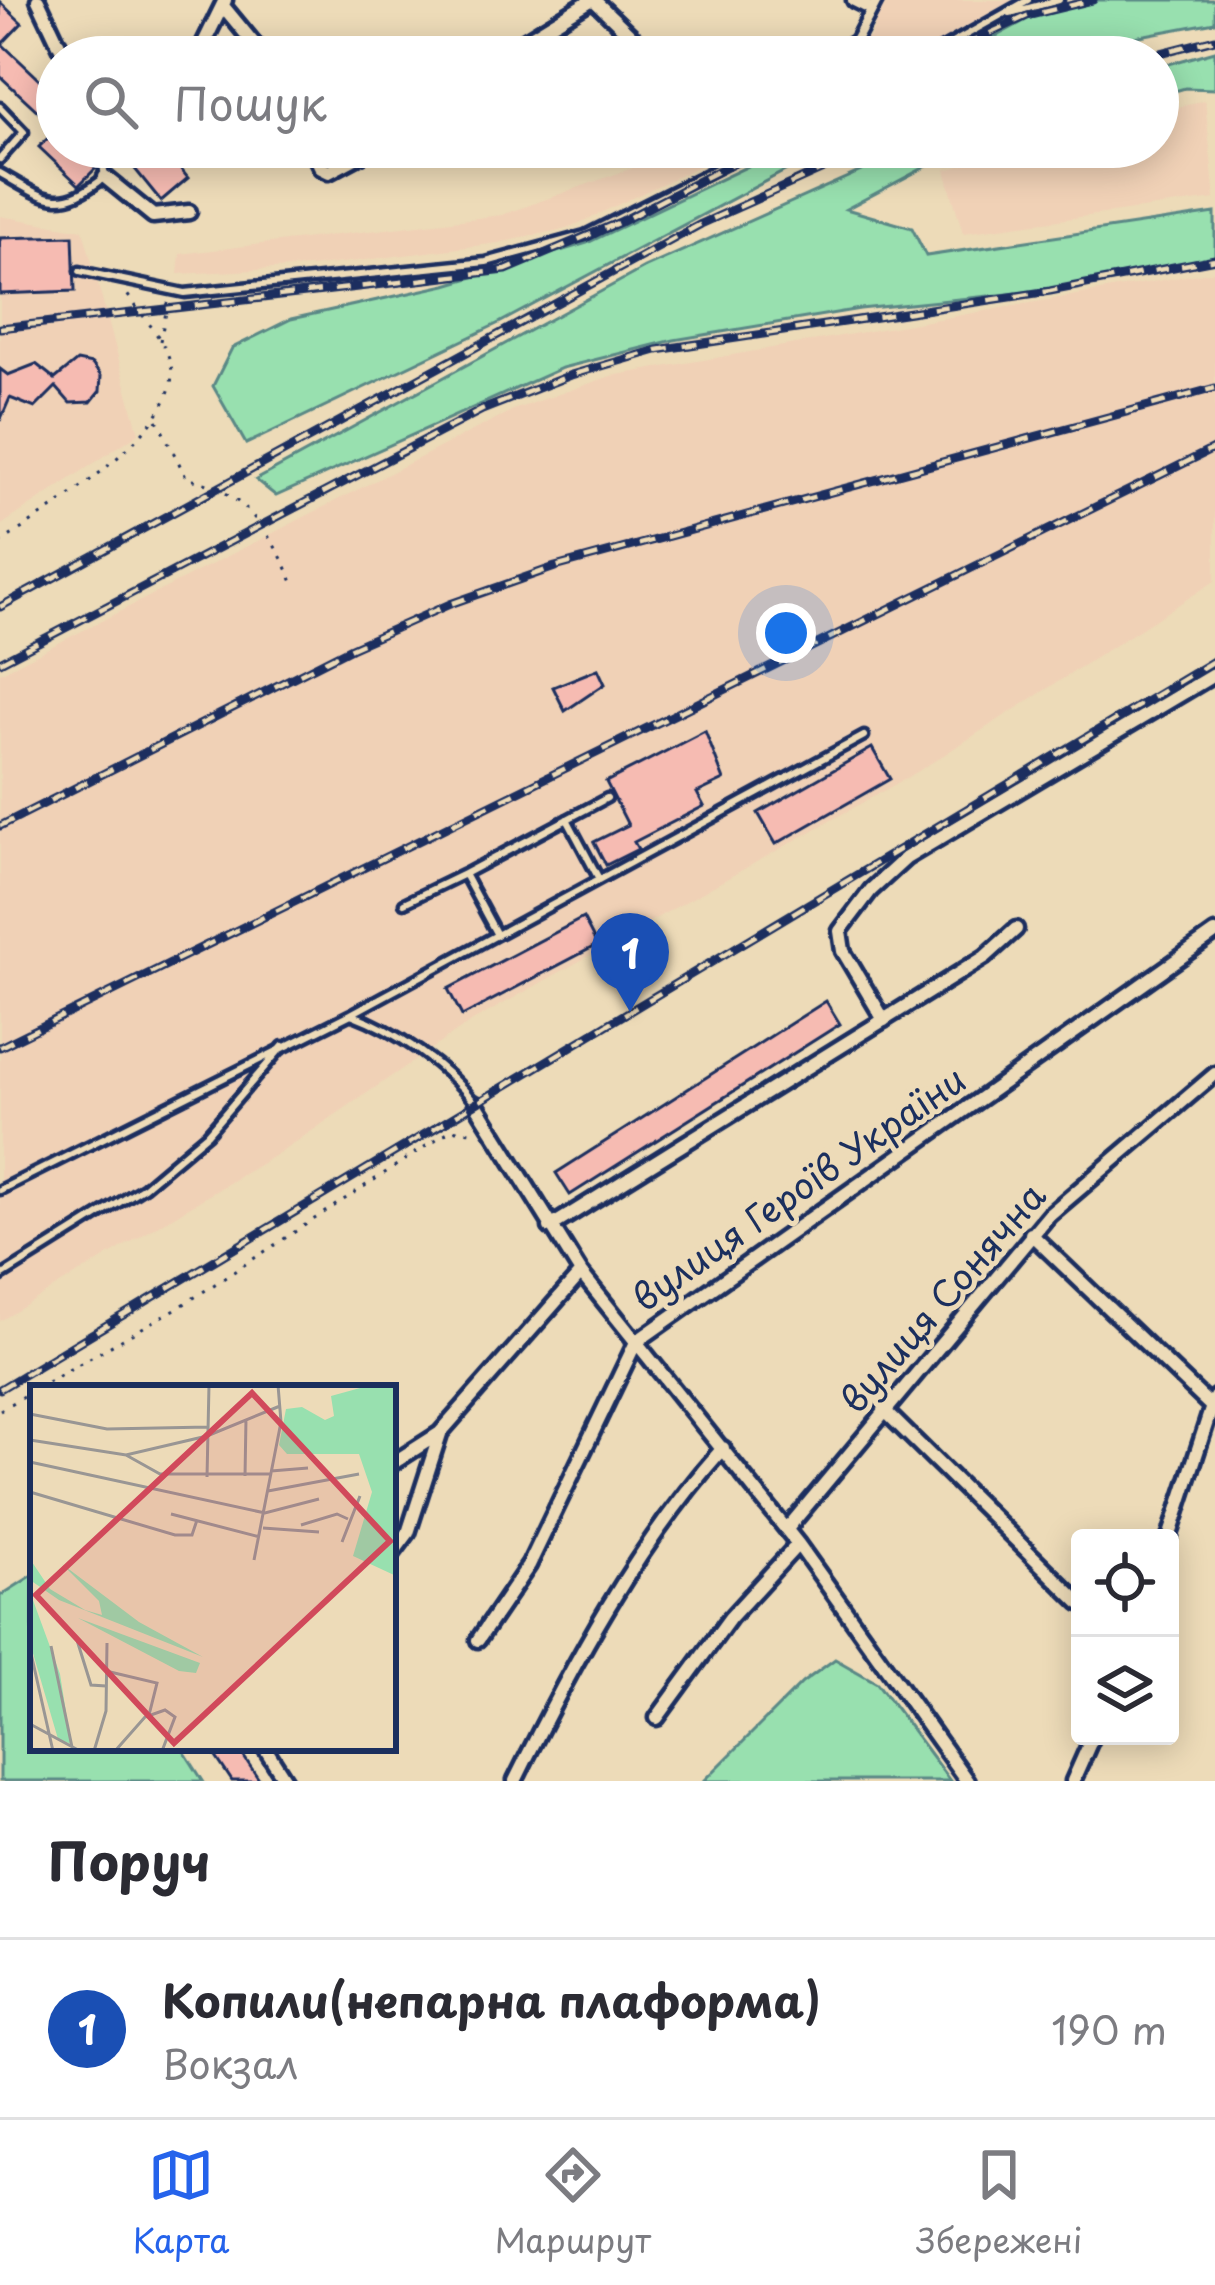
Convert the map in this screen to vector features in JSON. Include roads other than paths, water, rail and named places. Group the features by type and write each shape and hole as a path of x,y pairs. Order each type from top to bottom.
{"street":[{"path":"38,0 55,36"},
{"path":"533,36 592,0 631,36"},
{"path":"857,36 866,2"},
{"path":"208,36 224,3 249,36"},
{"path":"105,177 153,216 189,212"},
{"path":"884,1020 843,950 840,931 871,890 906,858 1215,674"},
{"path":"550,1227 985,957 1016,929"},
{"name":"вулиця Героїв України","path":"478,1640 529,1565 636,1342 1215,932"},
{"name":"вулиця Сонячна","path":"787,1529 1031,1234 1215,1074"},
{"path":"476,1104 581,1273 799,1544 967,1781"},
{"path":"1031,1234 1214,1404 1171,1529"},
{"name":"вулиця Героїв України","path":"396,1461 440,1433 581,1273"},
{"path":"884,1410 1071,1594"},
{"name":"вулиця Героїв України","path":"396,1549 408,1533 440,1433"},
{"path":"515,1781 558,1694 659,1526 723,1448"},
{"path":"657,1718 730,1618 799,1544"},
{"path":"1072,1781 1089,1745"},
{"path":"267,1751 286,1781"}],"lane":[{"path":"964,36 1028,0"},
{"path":"1003,14 1059,0"},
{"path":"0,107 24,132 0,159"},
{"path":"0,173 48,201 71,200 105,177 104,168"},
{"path":"80,271 185,293 486,262 585,235 718,168"},
{"path":"0,1190 351,1014 864,736"},
{"path":"404,903 607,798"},
{"path":"567,819 599,880"},
{"path":"464,874 497,935"},
{"path":"351,1014 383,1026 462,1086 476,1104"},
{"path":"0,1277 144,1187 206,1134 286,1043"}],"railway":[{"path":"984,36 1027,16 1093,0"},
{"path":"1179,48 1215,39"},
{"path":"0,328 506,270 620,222 724,168"},
{"path":"0,607 701,224 825,168"},
{"path":"0,662 482,410 571,375 657,350 1050,291 1215,259"},
{"path":"0,826 351,648 450,604 555,567 1215,388"},
{"path":"0,1047 1215,448"},
{"path":"0,1389 1215,660"}],"place":[{"name":"Копили(непарна плаформа)","path":"630,1012"}]}
